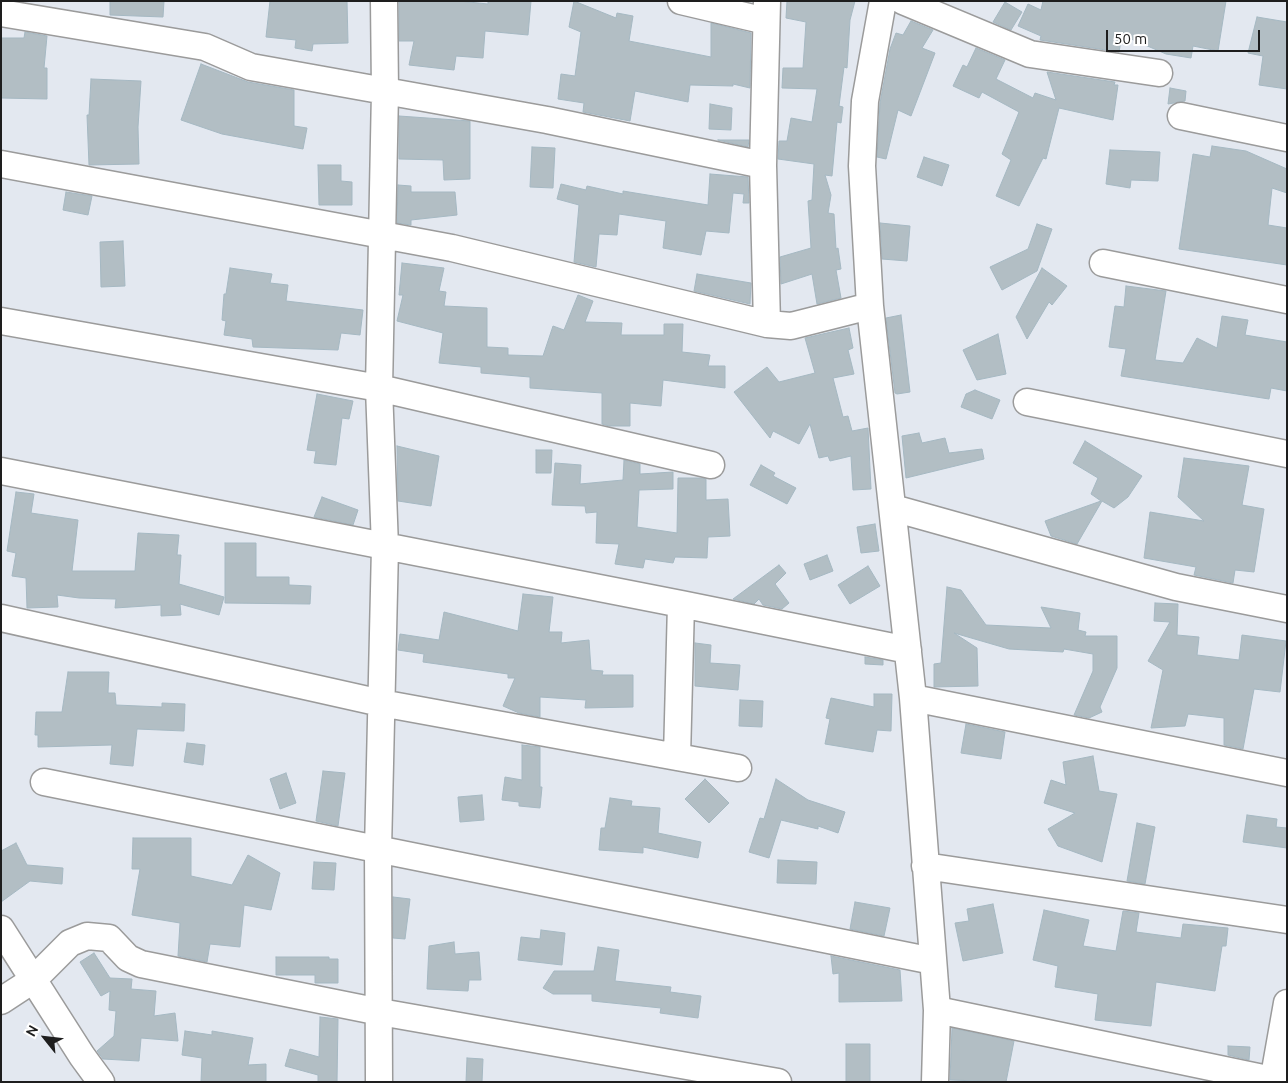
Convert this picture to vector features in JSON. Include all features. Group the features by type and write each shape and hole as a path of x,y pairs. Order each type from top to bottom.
{"street":[{"path":"379,1082 378,850 385,547 379,388 385,91 384,1"},
{"path":"681,1 766,11 763,165 767,324"},
{"path":"883,1 865,101 862,166 870,306 914,698 937,1010 935,1082"},
{"path":"903,1 1030,54 1159,73"},
{"path":"1,13 205,47 252,67 547,120 763,165"},
{"path":"1181,116 1287,138"},
{"path":"1,164 452,248 767,324 791,326 870,306"},
{"path":"1103,263 1287,300"},
{"path":"1,321 379,388 711,466"},
{"path":"1027,402 1287,454"},
{"path":"1,472 192,507 908,650"},
{"path":"893,508 1176,587 1287,609"},
{"path":"677,757 681,604"},
{"path":"1,618 381,703 738,768"},
{"path":"914,698 1287,774"},
{"path":"44,782 933,961"},
{"path":"925,866 1287,920"},
{"path":"1,929 82,1056 102,1082"},
{"path":"1,1001 33,980 70,943 87,936 109,938 128,958 141,964 380,1012 778,1082"},
{"path":"937,1010 1276,1081 1287,1003"}],"building":[{"path":"110,1 164,1 163,17 110,15"},
{"path":"270,1 347,1 348,43 313,44 312,51 295,48 296,40 266,37"},
{"path":"399,1 459,1 488,4 488,1 531,1 528,35 485,31 483,58 456,56 454,70 409,65 414,41 399,41"},
{"path":"574,1 616,18 617,13 633,16 629,41 711,57 711,23 751,33 750,88 733,84 733,86 690,85 688,102 635,91 630,121 583,112 584,103 558,99 561,74 575,76 581,32 569,27"},
{"path":"787,1 855,1 850,20 847,68 844,67 839,106 843,107 841,123 837,122 832,176 825,175 831,195 828,213 834,214 836,249 838,248 841,269 836,270 841,298 817,304 812,274 781,284 780,257 811,248 808,201 812,200 814,164 778,159 779,141 787,141 791,118 812,122 817,89 782,88 783,68 803,68 806,22 786,18"},
{"path":"1043,1 1226,1 1218,51 1193,46 1191,58 1166,54 1122,35 1119,52 1040,40 1041,36 1018,26 1028,4 1041,10"},
{"path":"1005,2 1022,12 1011,30 993,22"},
{"path":"1257,17 1287,22 1287,89 1259,85 1263,56 1248,53"},
{"path":"911,21 933,30 922,48 935,53 911,116 898,110 886,159 877,157 880,103 890,49 896,33 903,35"},
{"path":"25,32 47,36 44,68 47,68 47,99 1,98 1,38 24,38"},
{"path":"976,48 1005,60 996,79 1033,98 1035,93 1056,100 1047,72 1115,82 1114,85 1118,85 1113,120 1059,108 1046,159 1043,158 1019,206 996,196 1011,160 1002,154 1019,112 982,92 979,98 953,86 963,65 967,67"},
{"path":"201,64 248,82 294,90 294,126 307,128 303,149 222,134 181,120"},
{"path":"91,79 141,81 138,127 139,164 89,165 87,115 89,115"},
{"path":"1170,88 1186,91 1185,101 1168,104"},
{"path":"710,104 732,108 731,130 709,129"},
{"path":"399,116 470,121 470,179 444,180 443,160 399,159"},
{"path":"718,140 749,140 748,147"},
{"path":"1212,146 1246,151 1287,169 1287,193 1272,188 1268,225 1287,228 1287,265 1179,249 1193,154 1210,157"},
{"path":"532,147 555,148 553,188 530,187"},
{"path":"1110,150 1160,152 1158,181 1131,180 1130,188 1106,184"},
{"path":"924,157 949,165 942,186 917,177"},
{"path":"318,165 341,165 341,181 352,182 352,205 319,205"},
{"path":"710,174 748,177 749,203 743,203 744,194 733,193 729,233 706,231 701,255 663,248 666,221 619,214 617,235 599,234 596,267 574,262 579,205 557,199 561,184 586,190 587,186 623,194 623,191 708,205"},
{"path":"398,185 411,186 411,192 455,192 457,215 411,220 411,225 397,223"},
{"path":"66,192 92,196 88,215 63,210"},
{"path":"880,223 910,226 907,261 882,259"},
{"path":"1037,224 1052,229 1037,271 1002,290 990,267 1028,249"},
{"path":"123,241 125,286 101,287 100,242"},
{"path":"402,263 444,268 439,291 446,292 444,306 487,308 487,347 508,348 508,355 543,356 553,326 564,330 578,295 593,301 585,322 622,323 621,335 664,335 664,324 683,324 682,352 710,355 708,366 725,366 725,388 663,380 661,406 630,403 630,426 609,426 602,424 602,393 530,388 530,377 481,373 481,367 439,363 443,333 397,321 403,295 399,295"},
{"path":"230,268 272,274 270,283 288,285 286,301 363,310 360,335 341,333 338,350 253,347 252,339 224,335 226,321 222,320 224,294 226,294"},
{"path":"1042,268 1067,286 1052,305 1049,302 1027,339 1016,317"},
{"path":"697,274 751,283 750,304 694,291"},
{"path":"1126,286 1166,291 1155,360 1183,363 1197,338 1217,348 1222,316 1248,320 1245,335 1287,342 1287,391 1271,388 1269,399 1121,376 1126,349 1109,347 1115,306 1124,307"},
{"path":"901,315 910,392 897,394 895,393 886,318"},
{"path":"849,328 853,348 848,350 854,374 833,378 843,417 848,416 852,431 868,428 871,489 853,490 851,456 830,461 828,456 819,458 810,424 799,444 773,431 770,438 734,392 767,367 779,382 815,373 805,338"},
{"path":"998,334 1006,374 977,380 963,350"},
{"path":"975,390 1000,400 992,419 961,407 966,394"},
{"path":"317,394 353,401 349,419 342,418 336,465 314,463 316,451 307,450"},
{"path":"919,433 922,443 945,438 949,453 982,449 984,459 906,478 902,436"},
{"path":"1085,441 1142,476 1128,497 1114,508 1102,501 1077,544 1051,536 1045,521 1101,501 1091,494 1098,478 1073,463"},
{"path":"397,446 439,456 431,506 398,501"},
{"path":"536,450 552,450 551,473 536,473"},
{"path":"1184,458 1249,466 1242,505 1264,509 1254,572 1235,570 1233,583 1194,575 1196,567 1144,558 1150,512 1204,521 1178,497"},
{"path":"624,460 640,464 640,474 673,472 673,489 639,490 637,527 677,533 678,478 702,478 706,479 706,500 728,499 730,536 708,537 707,558 675,557 673,563 645,559 643,568 615,564 619,544 596,543 597,512 586,513 585,506 552,505 555,463 581,465 580,484 623,480"},
{"path":"761,465 775,473 773,476 796,488 787,504 750,485"},
{"path":"16,492 34,494 31,513 78,520 72,571 135,571 138,533 179,535 177,555 181,555 179,584 224,597 219,615 180,604 181,615 161,616 161,605 115,608 116,599 79,598 57,595 58,607 27,608 26,578 12,576 16,553 7,551"},
{"path":"322,497 358,510 353,525 314,517"},
{"path":"875,524 879,551 861,553 857,527"},
{"path":"225,543 256,543 256,577 289,577 289,585 311,586 310,604 225,603"},
{"path":"827,555 833,571 810,580 804,564"},
{"path":"779,565 786,573 775,584 789,603 782,609 763,605 759,599 754,604 733,599"},
{"path":"868,566 880,586 850,604 838,585"},
{"path":"947,587 961,590 986,625 1051,628 1041,607 1080,613 1078,630 1086,632 1085,636 1117,636 1117,668 1100,707 1102,712 1089,718 1074,715 1093,671 1093,654 1064,649 1063,652 1009,649 954,633 977,648 978,686 934,687 934,664 941,663"},
{"path":"523,594 553,597 549,632 562,632 561,643 589,640 591,670 603,671 602,675 633,675 633,707 585,708 586,700 540,697 540,717 519,713 503,706 515,678 508,678 508,674 423,662 424,654 398,650 400,634 439,640 444,612 518,631"},
{"path":"1155,603 1178,604 1177,635 1199,637 1197,655 1239,660 1242,635 1286,641 1280,692 1254,689 1243,749 1224,745 1224,718 1188,714 1185,726 1151,728 1163,670 1148,661 1170,622 1154,621"},
{"path":"695,643 711,645 710,663 740,665 738,690 695,686"},
{"path":"865,657 883,660 883,665 865,664"},
{"path":"68,672 109,672 108,693 115,693 116,705 162,707 162,703 185,704 184,731 137,729 133,766 110,764 112,745 38,747 38,735 35,735 36,712 62,712"},
{"path":"874,694 892,694 891,731 877,730 873,752 825,744 830,719 826,718 831,698 874,707"},
{"path":"740,700 763,701 762,727 739,726"},
{"path":"966,724 1005,732 1001,759 961,753"},
{"path":"187,743 205,745 203,765 184,762"},
{"path":"522,745 540,747 540,787 542,787 540,808 519,806 519,802 502,800 505,777 522,780"},
{"path":"1093,756 1099,791 1117,794 1102,862 1058,846 1048,829 1075,813 1044,803 1051,780 1066,785 1063,762"},
{"path":"323,771 345,773 338,826 316,821"},
{"path":"286,773 296,803 280,809 270,779"},
{"path":"705,779 729,803 709,823 685,799"},
{"path":"776,779 808,800 845,812 838,833 818,826 818,829 781,820 769,858 749,852 760,818 764,819"},
{"path":"482,795 484,820 460,822 458,797"},
{"path":"610,798 632,801 631,806 660,808 658,833 701,842 698,858 643,847 643,853 599,850 601,828 605,828"},
{"path":"1247,815 1277,819 1276,827 1287,828 1287,848 1243,842"},
{"path":"1137,823 1155,827 1145,884 1127,881"},
{"path":"133,838 191,838 191,876 232,885 248,855 280,873 271,910 244,905 240,947 210,944 207,962 178,956 180,923 132,915 140,869 132,869"},
{"path":"16,843 27,865 63,868 62,884 30,881 1,902 1,851"},
{"path":"778,860 817,862 816,884 777,883"},
{"path":"314,862 336,863 334,890 312,889"},
{"path":"393,897 410,899 405,939 393,938"},
{"path":"855,902 890,908 884,936 850,929"},
{"path":"993,904 1003,953 963,961 955,923 969,921 967,909"},
{"path":"1044,910 1089,920 1083,946 1116,951 1123,911 1139,913 1136,932 1181,938 1183,924 1228,928 1226,946 1222,946 1215,991 1156,982 1151,1026 1095,1020 1098,994 1055,987 1058,966 1033,960"},
{"path":"541,930 565,933 562,965 518,960 521,937 540,939"},
{"path":"454,942 455,954 479,952 481,980 469,980 468,991 427,989 429,946"},
{"path":"598,947 619,950 615,981 671,987 670,992 701,996 698,1018 660,1013 661,1008 592,1001 592,994 553,994 543,988 554,971 594,971"},
{"path":"94,953 110,978 132,979 131,989 156,991 154,1016 175,1013 178,1041 141,1038 139,1061 103,1059 97,1051 114,1036 116,1011 109,1010 110,991 101,996 80,962"},
{"path":"831,956 900,970 902,1001 839,1002 839,973 833,974"},
{"path":"276,957 329,957 329,959 338,959 338,983 315,983 315,975 276,975"},
{"path":"320,1017 338,1019 337,1082 318,1082 318,1075 285,1066 290,1049 319,1057"},
{"path":"952,1028 1014,1041 1006,1082 950,1080"},
{"path":"185,1031 212,1035 212,1031 253,1038 248,1065 266,1064 266,1082 201,1082 202,1058 182,1055"},
{"path":"846,1044 870,1044 870,1082 846,1082"},
{"path":"1228,1046 1250,1047 1249,1060 1228,1055"},
{"path":"467,1058 483,1059 482,1082 466,1082"}]}
